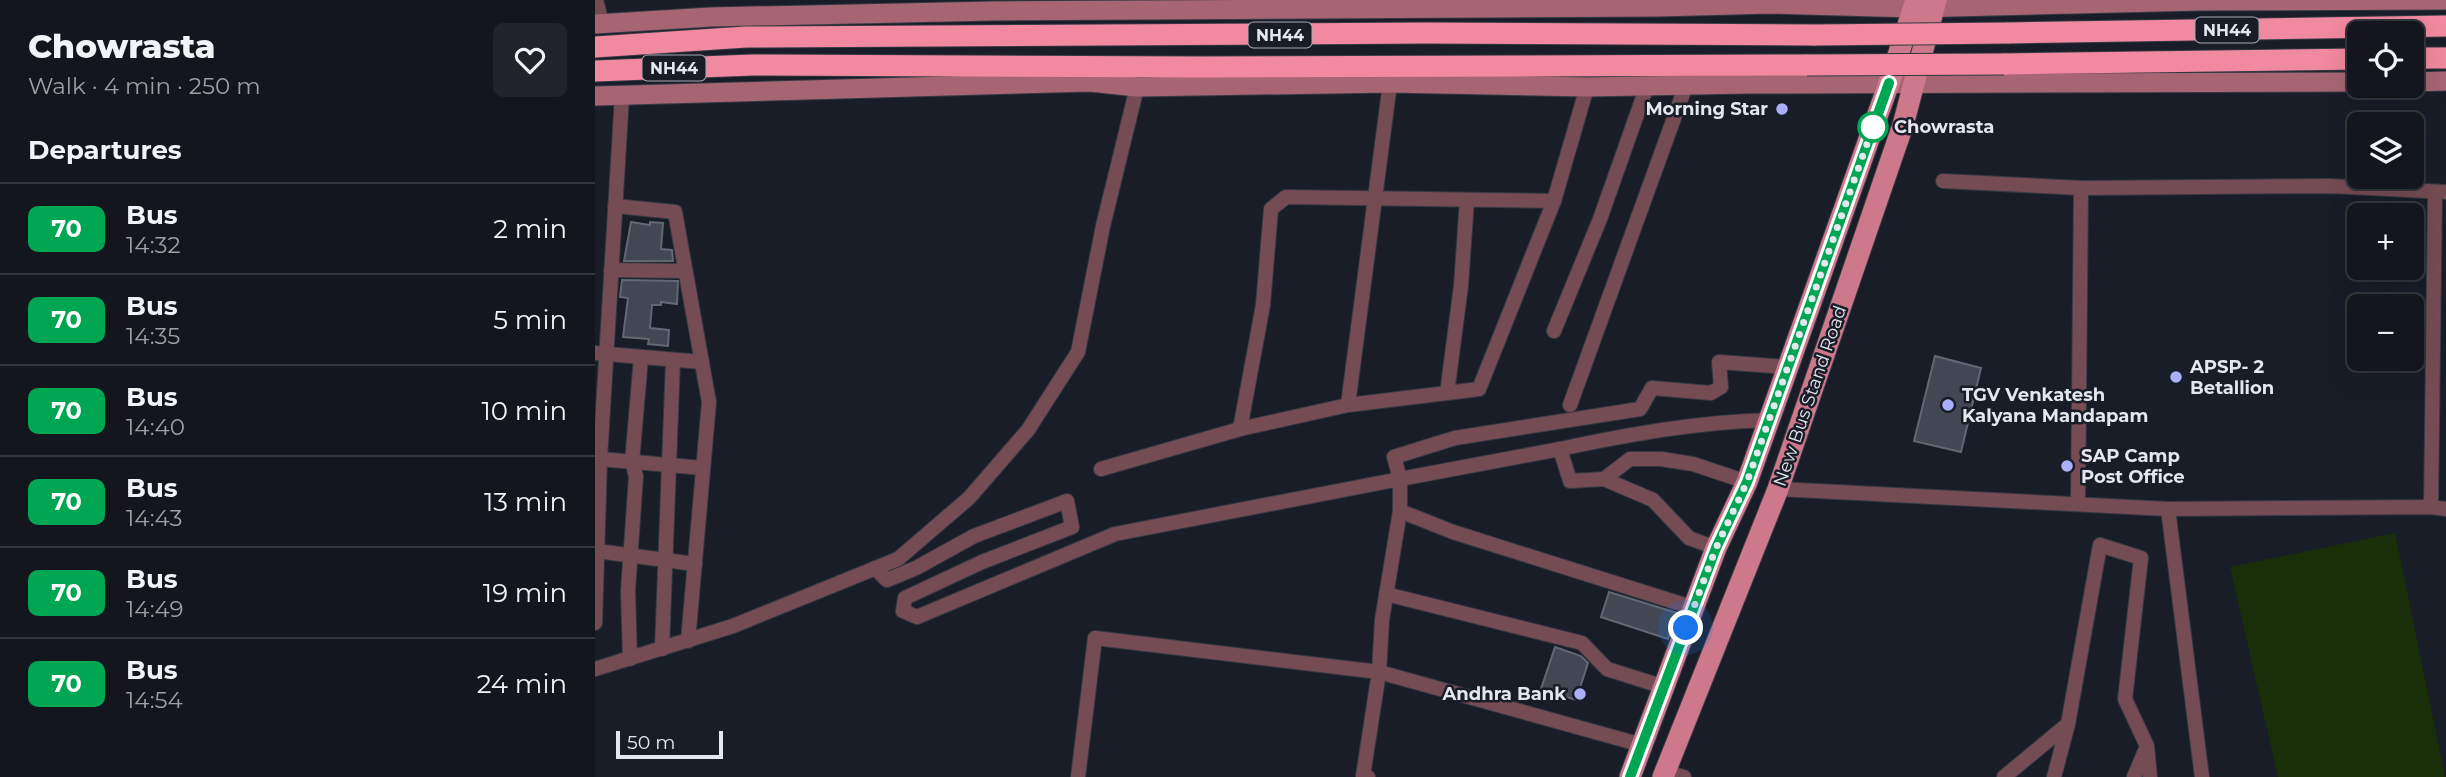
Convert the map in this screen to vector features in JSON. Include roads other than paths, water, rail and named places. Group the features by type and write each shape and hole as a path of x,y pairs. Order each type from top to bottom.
{"highway":[{"name":"NH44","path":"595,47 746,37 1426,33 1815,35 2446,26"},
{"path":"2424,58 2446,58"},
{"name":"NH44","path":"595,71 753,65 1807,65 2347,59"}],"main road":[{"name":"New Bus Stand Road","path":"1630,777 1716,548 1747,482 1889,83 1924,4"},
{"name":"New Bus Stand Road","path":"1671,775 1778,489 1903,125 1915,83 1924,4"}],"street":[{"path":"596,0 598,23 925,6 2446,0"},
{"path":"595,96 1090,82 1137,87 1390,83 1587,88 1889,83 2347,82"},
{"path":"2424,82 2446,82"},
{"path":"1348,405 1390,83"},
{"path":"1570,405 1686,85"},
{"path":"1554,331 1600,219 1647,86"},
{"path":"595,669 733,626 898,559 969,498 1028,430 1078,352 1103,226 1137,87"},
{"path":"1101,468 1240,429 1348,405 1479,389 1554,201 1587,88"},
{"path":"595,623 601,354 611,270 622,96"},
{"path":"1778,489 2168,509 2439,508 2440,192 2330,186 2081,188 1943,181"},
{"path":"2078,504 2081,188"},
{"path":"1240,429 1263,305 1271,209 1286,197 1554,201"},
{"path":"1447,393 1461,286 1467,200"},
{"path":"615,206 675,212 709,402 688,641"},
{"path":"611,270 685,271"},
{"path":"601,354 702,362"},
{"path":"630,659 628,591 636,476 632,461 641,358"},
{"path":"662,649 673,360"},
{"path":"1364,777 1380,672 1386,594 1400,511 1400,479 1394,457 1455,438 1640,409 1652,388 1711,393 1721,387 1719,362 1788,368"},
{"path":"875,568 887,580 916,568 974,536 1067,501 1072,527 982,562 905,598 903,611 918,617 1115,534 1627,434 1712,422 1770,420"},
{"path":"1560,449 1570,481 1604,479 1653,500 1689,538 1716,548"},
{"path":"600,459 703,468"},
{"path":"1604,479 1630,459 1661,459 1693,464 1747,482"},
{"path":"2168,509 2202,777"},
{"path":"1400,511 1453,532 1694,608"},
{"path":"2054,777 2068,724 2100,545 2141,558 2125,699 2147,746 2150,777"},
{"path":"597,551 695,564"},
{"path":"1386,594 1582,643 1607,668 1664,687"},
{"path":"1078,777 1095,638 1380,672 1642,745"},
{"path":"2004,777 2068,724"},
{"path":"2134,777 2147,746"}],"place":[{"name":"Morning Star","path":"1782,109"},
{"name":"Chowrasta","path":"1873,127"},
{"name":"APSP- 2 Betallion","path":"2176,377"},
{"name":"TGV Venkatesh Kalyana Mandapam","path":"1948,405"},
{"name":"SAP Camp Post Office","path":"2067,466"},
{"name":"Andhra Bank","path":"1580,694"}]}
